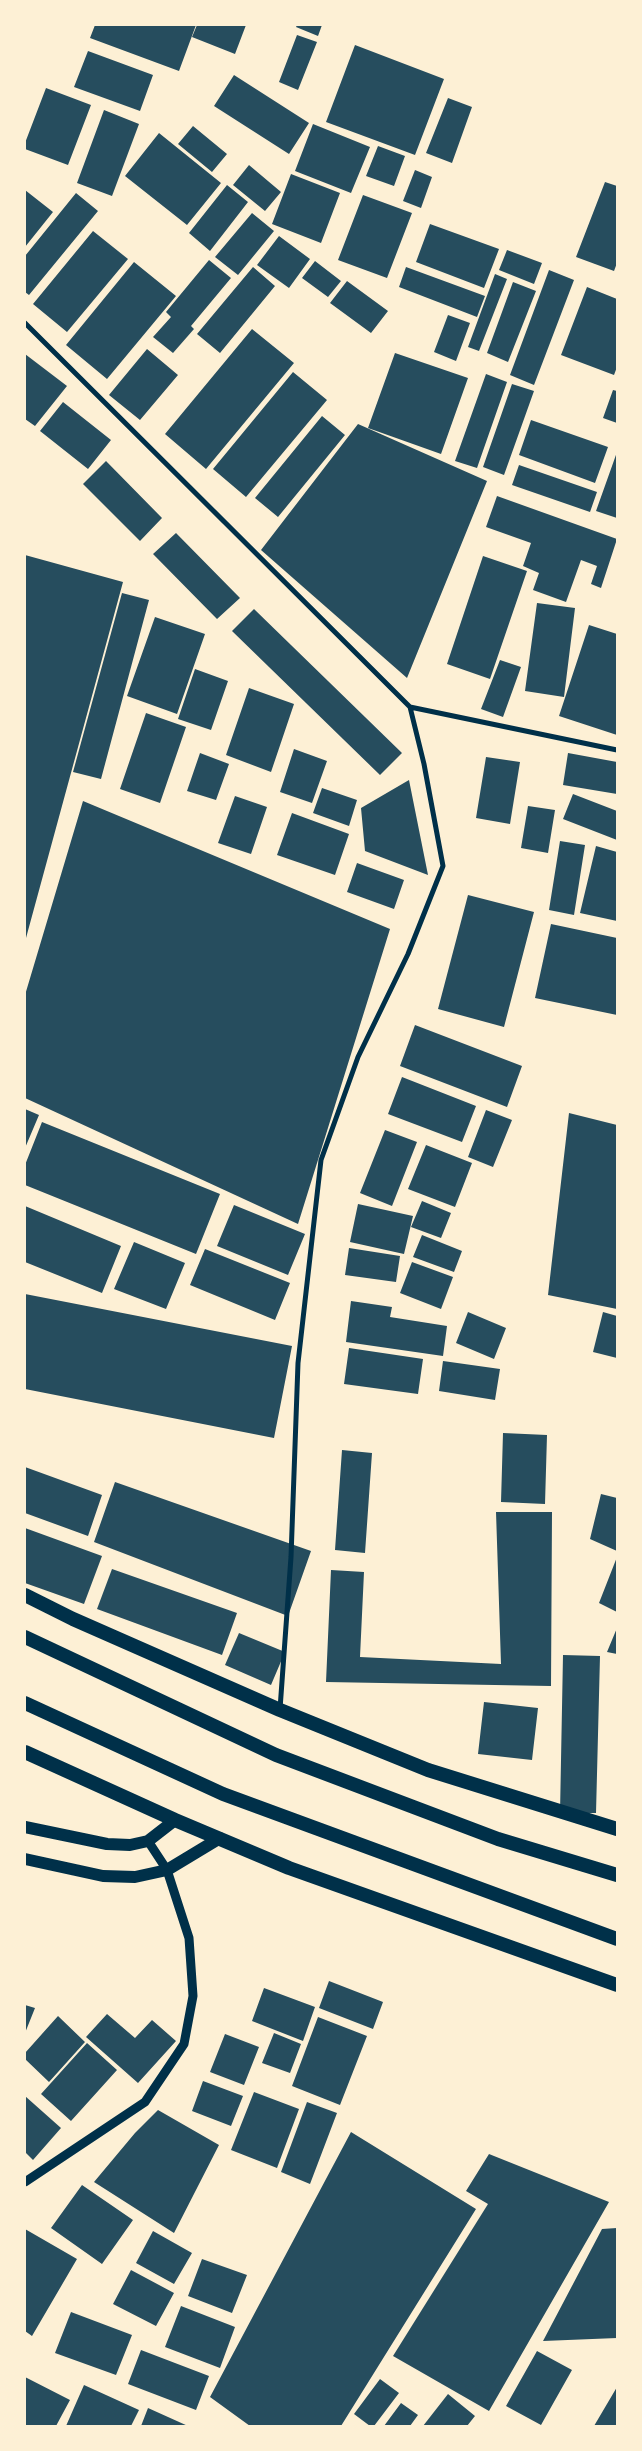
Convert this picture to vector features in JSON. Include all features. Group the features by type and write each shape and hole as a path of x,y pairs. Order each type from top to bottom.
{"highway":[{"path":"25,1595 74,1619 280,1710 428,1770 617,1829"},
{"path":"25,1637 276,1755 498,1839 617,1875"},
{"path":"25,1703 223,1794 617,1939"},
{"path":"25,1752 175,1820 289,1868 617,1985"}],"main road":[{"path":"25,1827 107,1844 130,1845 148,1841 175,1820"},
{"path":"25,1859 103,1876 134,1877 167,1870 220,1838"}],"street":[{"path":"25,323 410,707 424,764 443,866 408,954 358,1057 321,1160 298,1362 291,1557 280,1710"},
{"path":"410,707 617,750"},
{"path":"25,2182 145,2102 184,2044 193,1996 189,1938 167,1870 148,1841"}],"building":[{"path":"95,25 196,25 179,71 90,38"},
{"path":"197,25 246,25 235,54 192,37"},
{"path":"297,25 322,25 318,36 296,27"},
{"path":"297,35 317,42 298,90 279,82"},
{"path":"355,45 444,79 415,155 326,122"},
{"path":"88,51 153,75 140,111 74,87"},
{"path":"234,75 309,123 289,154 214,106"},
{"path":"46,88 91,105 68,165 25,149 25,143"},
{"path":"448,98 472,107 452,163 426,153"},
{"path":"104,110 139,124 112,196 77,183"},
{"path":"313,124 370,147 351,193 295,171"},
{"path":"193,126 227,154 212,172 178,144"},
{"path":"159,133 221,183 187,225 125,176"},
{"path":"378,146 405,156 394,186 366,176"},
{"path":"249,165 281,192 265,211 233,185"},
{"path":"415,170 432,177 421,208 403,201"},
{"path":"291,174 340,193 321,243 272,224"},
{"path":"605,182 617,186 617,263 614,271 576,257"},
{"path":"227,185 248,202 210,251 189,233"},
{"path":"25,190 53,212 25,247"},
{"path":"76,193 98,211 29,295 25,292 25,256"},
{"path":"363,195 412,213 387,278 338,260"},
{"path":"252,213 274,231 238,275 215,257"},
{"path":"430,224 499,249 484,288 416,262"},
{"path":"93,231 128,259 67,332 33,304"},
{"path":"279,236 310,259 289,288 257,265"},
{"path":"507,250 542,263 534,284 499,270"},
{"path":"209,260 231,278 191,326 194,329 173,353 153,337 171,317 166,312"},
{"path":"315,261 341,281 328,297 302,278"},
{"path":"134,262 176,296 107,379 66,345"},
{"path":"253,267 275,286 220,353 197,334"},
{"path":"406,267 485,296 477,317 399,287"},
{"path":"549,270 574,280 534,385 510,375"},
{"path":"495,274 507,279 479,351 468,347"},
{"path":"347,281 388,311 371,333 330,303"},
{"path":"513,282 536,291 508,362 487,353"},
{"path":"587,287 617,299 617,367 614,375 561,355"},
{"path":"448,315 470,323 456,361 434,352"},
{"path":"252,329 294,363 206,469 165,434"},
{"path":"147,349 178,375 140,420 109,395"},
{"path":"395,353 468,378 441,454 368,428"},
{"path":"25,354 67,386 35,426 25,419"},
{"path":"293,372 327,400 246,497 213,469"},
{"path":"486,374 507,382 477,468 455,461"},
{"path":"512,384 534,391 504,475 483,467"},
{"path":"613,390 617,391 617,423 603,418"},
{"path":"63,402 111,440 88,469 40,431"},
{"path":"322,416 345,435 278,517 255,498"},
{"path":"531,420 608,447 595,483 519,455"},
{"path":"358,424 487,481 407,678 261,550"},
{"path":"617,452 617,518 596,511"},
{"path":"106,461 162,518 140,541 83,484"},
{"path":"519,465 597,492 590,512 512,485"},
{"path":"497,496 617,539 601,588 591,584 597,566 581,560 566,602 533,590 539,573 523,566 531,543 486,527"},
{"path":"176,533 240,598 217,619 153,554"},
{"path":"25,555 123,582 26,938 25,938"},
{"path":"483,556 527,571 490,679 447,664"},
{"path":"122,593 149,600 101,779 73,772"},
{"path":"537,603 575,608 564,697 525,691"},
{"path":"254,609 402,753 380,775 232,631"},
{"path":"155,617 205,634 177,714 127,696"},
{"path":"589,625 617,634 617,735 559,716"},
{"path":"500,660 521,667 503,717 481,709"},
{"path":"195,669 228,681 211,730 178,719"},
{"path":"249,688 294,704 271,772 226,755"},
{"path":"146,713 186,727 160,803 120,789"},
{"path":"294,749 327,761 312,803 280,792"},
{"path":"200,753 229,764 216,800 187,791"},
{"path":"568,753 617,762 617,794 563,785"},
{"path":"486,757 520,762 510,824 476,818"},
{"path":"409,780 428,875 365,851 361,808"},
{"path":"322,788 357,800 349,826 313,813"},
{"path":"573,794 617,811 617,840 563,819"},
{"path":"235,796 267,807 251,854 218,843"},
{"path":"83,801 390,929 298,1224 25,1098 25,995"},
{"path":"528,806 555,810 548,853 521,848"},
{"path":"292,813 349,834 335,875 277,855"},
{"path":"560,841 585,845 574,915 549,910"},
{"path":"596,846 617,852 617,921 580,913"},
{"path":"357,863 404,880 394,909 347,892"},
{"path":"468,895 534,912 504,1027 438,1009"},
{"path":"551,924 617,938 617,1015 535,998"},
{"path":"415,1025 522,1066 507,1107 400,1066"},
{"path":"402,1077 476,1106 462,1142 388,1114"},
{"path":"25,1109 39,1115 25,1148"},
{"path":"486,1110 512,1120 493,1167 468,1157"},
{"path":"569,1113 617,1125 617,1309 548,1295"},
{"path":"42,1122 220,1194 196,1254 25,1185 25,1165"},
{"path":"385,1130 417,1142 392,1206 360,1193"},
{"path":"426,1145 472,1163 455,1207 408,1189"},
{"path":"422,1201 451,1213 441,1238 411,1227"},
{"path":"358,1204 413,1216 404,1254 350,1242"},
{"path":"234,1205 305,1234 288,1275 217,1246"},
{"path":"25,1206 121,1246 102,1293 25,1262"},
{"path":"422,1235 462,1251 454,1272 413,1257"},
{"path":"134,1242 185,1263 166,1309 114,1289"},
{"path":"349,1248 400,1256 396,1282 345,1275"},
{"path":"205,1249 290,1283 275,1320 190,1285"},
{"path":"412,1262 453,1277 441,1309 400,1293"},
{"path":"25,1294 292,1346 274,1438 25,1389"},
{"path":"351,1301 392,1307 390,1317 447,1326 443,1356 346,1342"},
{"path":"468,1312 506,1328 494,1359 456,1343"},
{"path":"603,1312 617,1316 617,1358 593,1352"},
{"path":"349,1348 423,1359 418,1394 344,1384"},
{"path":"443,1361 500,1369 495,1400 439,1391"},
{"path":"503,1433 547,1435 545,1504 501,1502"},
{"path":"342,1450 372,1453 365,1553 335,1550"},
{"path":"25,1467 102,1495 88,1536 25,1513"},
{"path":"115,1482 311,1551 288,1616 94,1542"},
{"path":"601,1494 617,1498 617,1551 590,1539"},
{"path":"496,1512 552,1512 551,1686 326,1682 331,1570 364,1572 360,1657 501,1664"},
{"path":"25,1528 102,1556 84,1604 25,1583"},
{"path":"617,1557 617,1612 599,1603"},
{"path":"112,1569 237,1613 222,1655 97,1609"},
{"path":"617,1628 617,1654 607,1652"},
{"path":"239,1633 285,1652 271,1685 225,1665"},
{"path":"563,1655 600,1656 596,1813 560,1813"},
{"path":"484,1702 538,1708 532,1760 478,1754"},
{"path":"329,1981 383,2002 373,2029 319,2008"},
{"path":"264,1988 315,2007 303,2041 252,2021"},
{"path":"25,2005 35,2008 25,2033"},
{"path":"107,2014 135,2038 152,2020 176,2041 138,2083 86,2037"},
{"path":"58,2016 85,2042 49,2082 25,2059 25,2053"},
{"path":"318,2017 367,2036 340,2105 292,2086"},
{"path":"274,2033 301,2044 290,2073 262,2063"},
{"path":"225,2034 259,2047 244,2085 210,2072"},
{"path":"87,2043 117,2070 71,2121 41,2094"},
{"path":"203,2081 243,2096 231,2126 192,2111"},
{"path":"254,2092 299,2109 277,2168 231,2150"},
{"path":"25,2096 61,2128 33,2160 25,2152"},
{"path":"307,2102 337,2113 310,2184 281,2172"},
{"path":"158,2110 219,2145 174,2233 94,2182 135,2133"},
{"path":"351,2132 476,2209 341,2426 250,2426 210,2397"},
{"path":"489,2154 609,2202 489,2411 393,2356 488,2204 466,2191"},
{"path":"82,2185 133,2220 102,2264 51,2228"},
{"path":"617,2228 617,2338 543,2341 602,2229"},
{"path":"25,2229 77,2259 32,2336 25,2331"},
{"path":"153,2231 192,2253 174,2284 136,2263"},
{"path":"202,2259 247,2275 232,2313 188,2296"},
{"path":"131,2270 174,2293 156,2326 113,2304"},
{"path":"181,2306 235,2327 220,2368 165,2347"},
{"path":"71,2312 132,2335 116,2375 55,2353"},
{"path":"141,2350 209,2376 196,2410 128,2384"},
{"path":"537,2351 572,2370 541,2425 506,2406"},
{"path":"25,2377 70,2400 56,2426 25,2426"},
{"path":"380,2379 399,2393 374,2426 370,2426 354,2414"},
{"path":"84,2385 139,2410 131,2426 66,2426"},
{"path":"617,2387 617,2426 594,2426"},
{"path":"448,2394 475,2416 467,2426 423,2426"},
{"path":"401,2403 418,2415 410,2426 384,2426"},
{"path":"148,2408 188,2426 141,2426"}]}
